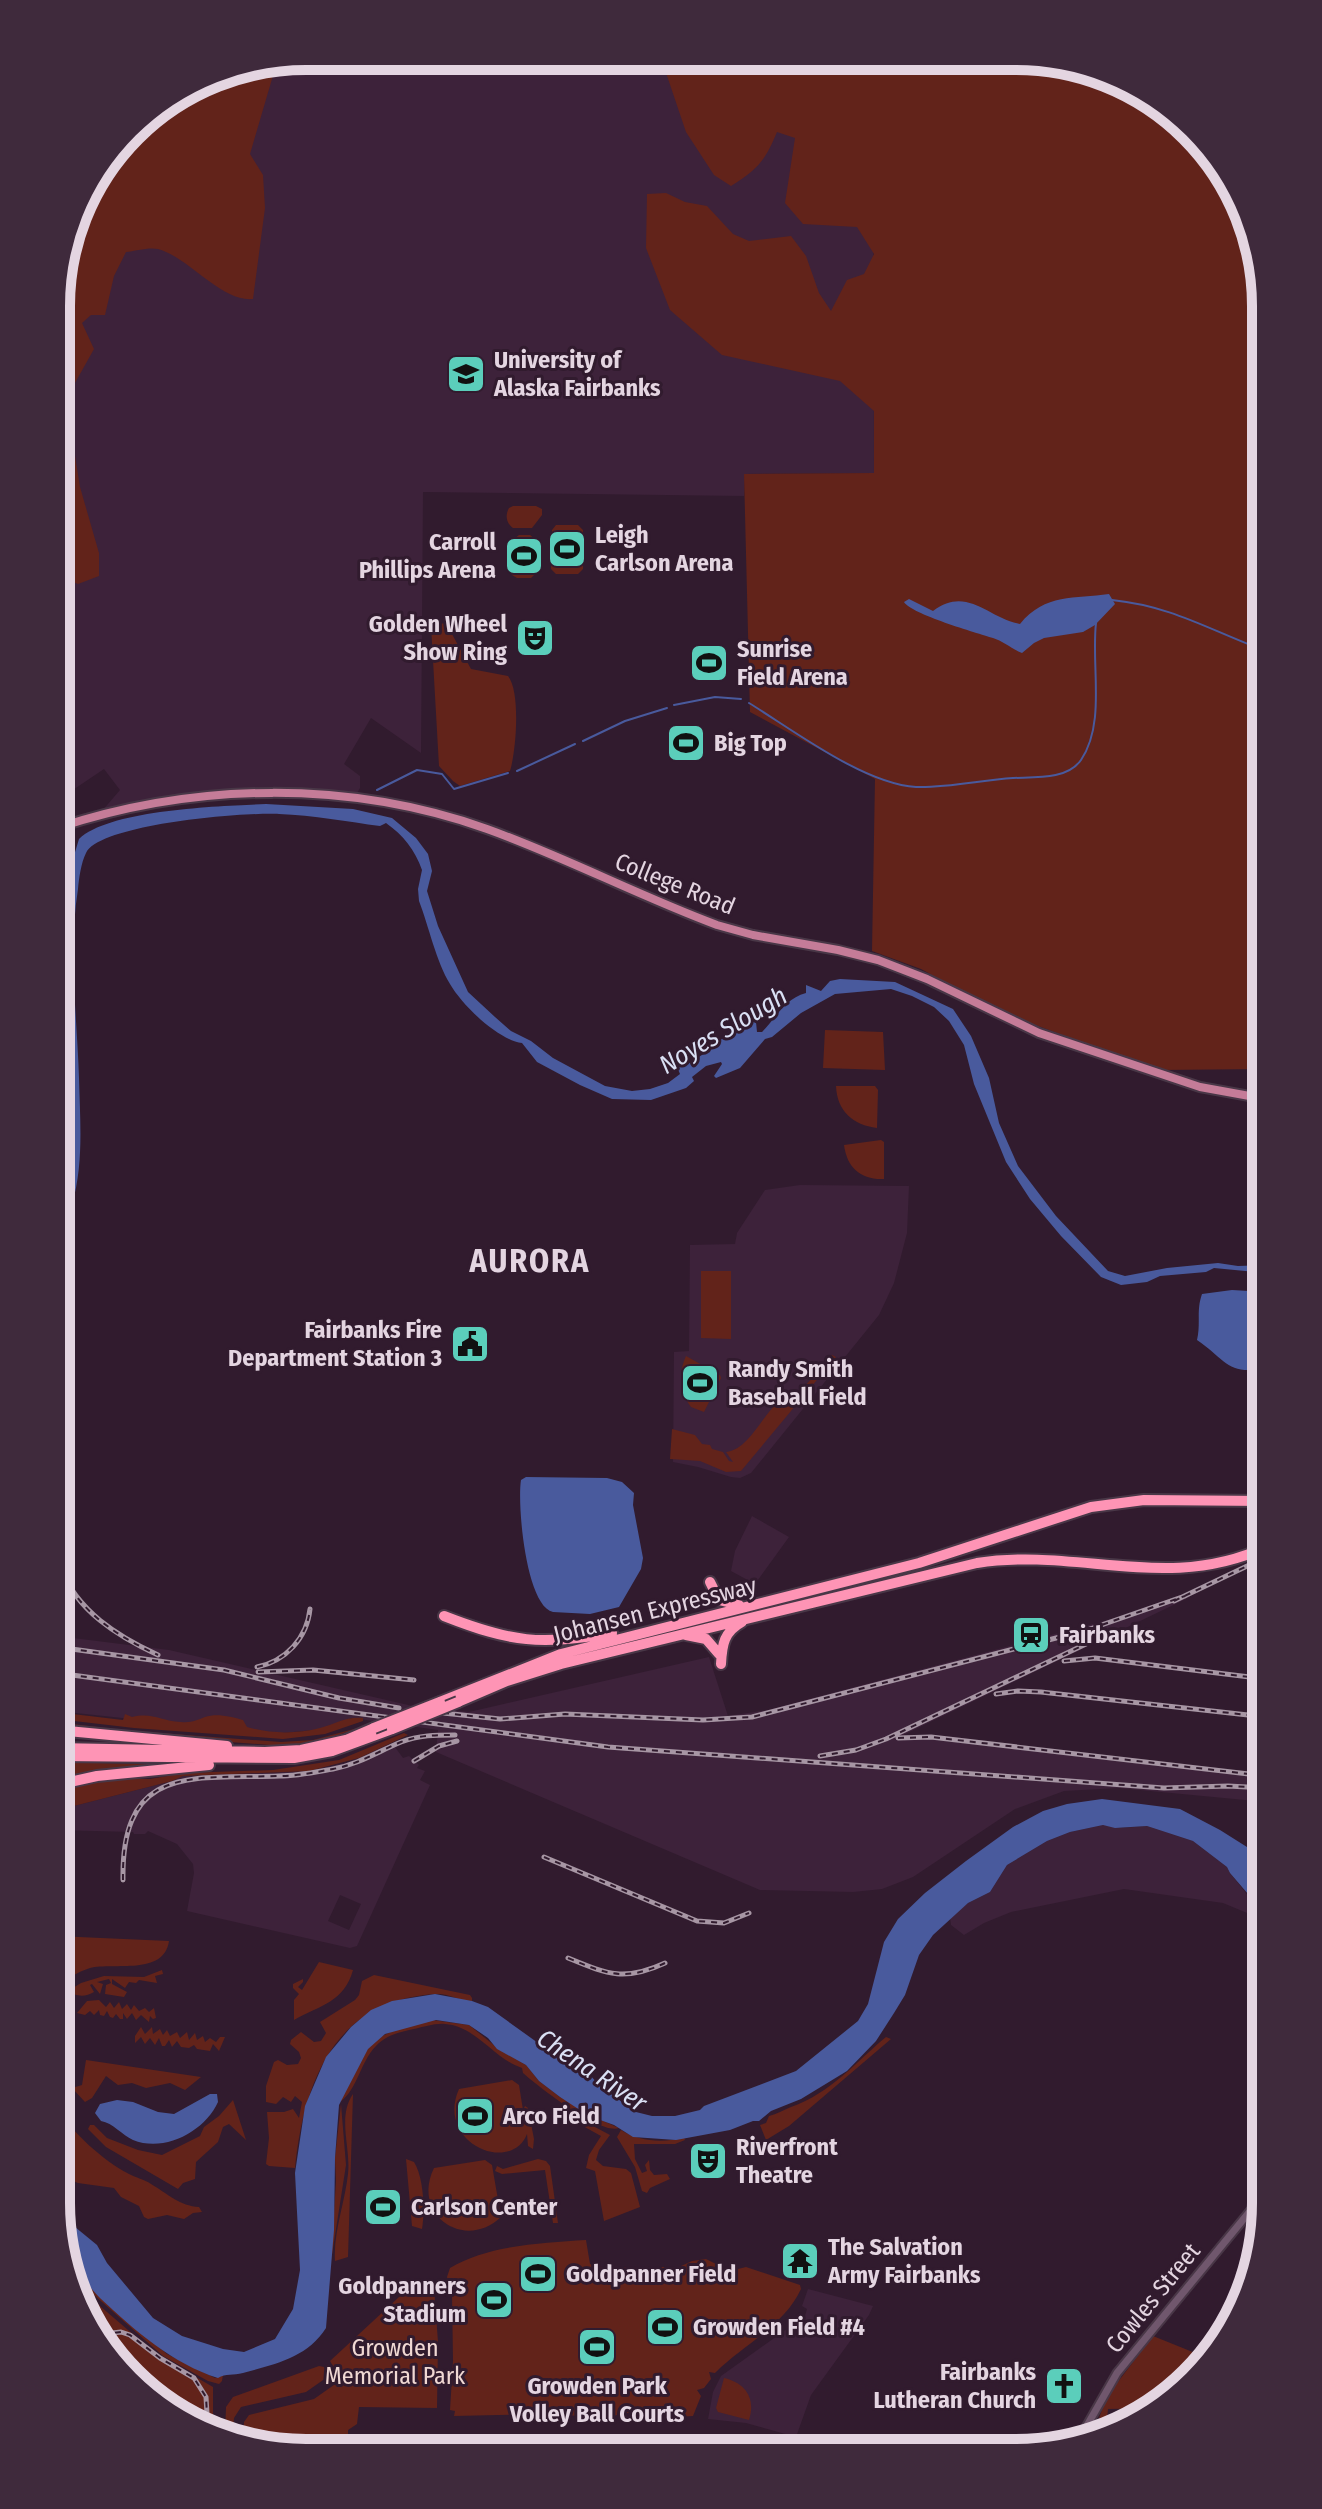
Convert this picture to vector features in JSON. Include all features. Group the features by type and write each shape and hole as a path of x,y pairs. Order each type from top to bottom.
{"highway":[{"name":"Johansen Expressway","path":"70,1756 282,1759 332,1751 536,1672 672,1636 945,1556 1091,1507 1144,1500 1251,1501"},
{"name":"Johansen Expressway","path":"70,1748 301,1750 346,1740 545,1658 681,1622 756,1610 995,1560 1054,1558 1173,1569 1231,1560 1251,1552"},
{"path":"710,1582 716,1597 724,1603 756,1610"},
{"path":"672,1636 702,1638 720,1659 728,1633 756,1610"},
{"path":"444,1616 500,1637 542,1642 681,1622"},
{"path":"70,1731 301,1750"},
{"path":"70,1780 282,1759"}],"main road":[{"name":"College Road","path":"70,824 138,806 226,794 311,794 414,809 503,835 717,925 878,960 927,979 1054,1039 1200,1087 1252,1096"},
{"name":"Cowles Street","path":"1086,2428 1117,2373 1251,2210"}],"shaded area":[{"name":"University of Alaska Fairbanks","path":"873,70 874,473 745,474 744,496 423,492 421,753 371,718 344,764 360,776 360,788 356,795 161,799 102,811 120,790 104,769 70,792 70,306 78,245 88,216 119,162 139,139 175,110 202,94 245,78 276,72"},
{"path":"800,1185 909,1186 907,1233 894,1283 879,1315 751,1473 740,1478 731,1477 673,1462 674,1352 689,1351 690,1245 735,1244 737,1233 765,1190"},
{"path":"752,1516 789,1537 755,1584 731,1571 735,1551"},
{"path":"1188,1592 1190,1597 901,1736 1251,1775 1251,1801 1119,1788 1064,1791 1015,1809 913,1877 882,1889 853,1892 760,1890 436,1752 438,1730 352,1718 325,1729 272,1734 70,1712 70,1638 169,1650 417,1707 469,1712 709,1657 728,1716 768,1710 1123,1616"},
{"path":"392,1743 403,1758 409,1756 419,1765 417,1768 425,1771 420,1780 430,1785 357,1946 350,1948 187,1911 193,1864 177,1844 148,1831 134,1834 70,1830 70,1807 182,1776 309,1771 349,1762","holes":["340,1895 361,1904 349,1930 328,1921"]},
{"path":"1103,1825 1121,1828 1147,1826 1193,1841 1227,1867 1251,1899 1251,1915 1223,1903 1124,1889 1011,1912 964,1935 951,1925 950,1917 990,1892 1007,1865 1047,1841"},
{"path":"808,2289 873,2306 811,2395 796,2437 746,2423 708,2419 713,2392 721,2376 805,2316 807,2309 802,2306"}],"green space":[{"path":"665,70 1046,72 1092,83 1120,94 1147,110 1193,151 1212,175 1228,202 1239,230 1247,260 1252,306 1252,1069 1159,1070 1002,1013 921,969 872,951 875,779 750,712 744,474 874,473 874,411 840,381 722,355 670,310 646,248 647,194 666,193 685,202 707,206 733,234 749,241 791,236 806,256 819,293 831,311 847,280 864,274 874,254 857,227 803,224 785,203 795,138 777,132 760,164 731,186 714,175 686,132"},
{"path":"274,72 250,154 263,175 265,208 253,299 229,294 170,254 158,249 142,249 126,252 114,276 105,315 91,315 82,323 94,349 71,390 71,431 80,487 99,553 99,576 78,584 70,581 70,306 78,245 88,216 119,162 139,139 175,110 202,94 230,83"},
{"path":"536,506 542,509 542,515 532,528 513,528 507,516 509,508"},
{"name":"Leigh Carlson Arena","path":"556,525 578,525 583,530 583,569 578,574 556,574 551,569 552,530"},
{"name":"Carroll Phillips Arena","path":"519,535 530,535 536,540 536,573 531,578 512,575 510,542"},
{"path":"446,623 471,669 508,676 515,695 515,737 510,771 460,786 439,766 431,625"},
{"name":"Sunrise Field Arena","path":"699,647 719,647 719,680 699,680"},
{"path":"825,1030 883,1032 885,1070 823,1068"},
{"path":"836,1086 875,1086 878,1090 877,1128 861,1124 848,1115 839,1103"},
{"path":"884,1142 884,1179 868,1177 856,1171 848,1160 844,1145"},
{"path":"701,1271 731,1271 731,1339 701,1338"},
{"path":"832,1355 836,1357 741,1471 726,1472 700,1461 670,1459 672,1429 695,1435 702,1444 723,1452 733,1462 726,1452 748,1440 771,1409 777,1403 784,1403 786,1397 799,1393"},
{"name":"Randy Smith Baseball Field","path":"686,1356 721,1378 704,1412 691,1407 682,1389 681,1376"},
{"path":"70,1714 123,1720 125,1714 185,1722 219,1715 243,1720 247,1727 284,1732 311,1730 352,1718 363,1718 363,1721 325,1734 283,1739 70,1721"},
{"path":"70,1724 281,1742 313,1740 365,1726 317,1742 283,1746 123,1734 70,1727"},
{"path":"404,1733 408,1735 359,1758 309,1771 183,1776 70,1807 70,1788 86,1783 150,1779 185,1773 273,1770 339,1760"},
{"path":"70,1762 178,1765 70,1775"},
{"path":"70,1937 169,1941 165,1952 148,1963 90,1968 70,1978"},
{"path":"319,1962 353,1970 349,1981 330,2001 294,2020 294,2000 299,1994 293,1984 303,1979 298,1987 302,1990"},
{"path":"162,1970 163,1974 155,1976 157,1983 139,1980 129,1982 125,1988 112,1979 112,1984 127,1992 124,1997 105,1994 106,1985 111,1983 109,1979 97,1982 103,1984 100,1994 92,1984 94,1992 88,1995 70,1992 81,1983 104,1976 144,1977"},
{"path":"374,1975 470,1995 472,2001 440,1994 401,2000 373,2011 349,2028 331,2050 317,2076 307,2105 295,2168 269,2166 266,2164 269,2138 267,2112 293,2109 299,2118 302,2102 295,2096 291,2102 283,2097 276,2104 266,2102 266,2086 274,2062 298,2064 301,2058 290,2044 291,2040 301,2032 314,2042 321,2041 326,2033 320,2022 355,2000 362,1981"},
{"path":"99,2000 106,2007 110,2002 114,2008 119,2002 122,2009 127,2004 131,2010 134,2005 139,2011 145,2008 149,2012 154,2008 156,2018 150,2016 149,2022 141,2015 136,2020 132,2013 127,2019 123,2013 123,2019 120,2019 116,2014 110,2017 107,2011 104,2016 100,2015 99,2010 94,2015 90,2011 85,2015 77,2013 87,2001"},
{"path":"432,2020 469,2025 500,2050 526,2065 539,2081 560,2097 619,2128 610,2128 584,2117 476,2036 445,2024 398,2033 380,2042 366,2060 351,2090 340,2102 368,2048 380,2037"},
{"path":"141,2027 145,2034 152,2027 153,2034 160,2029 163,2035 167,2030 170,2036 177,2032 180,2038 187,2032 189,2040 195,2033 197,2040 203,2036 205,2042 210,2038 216,2042 220,2037 225,2037 219,2051 213,2044 210,2051 197,2049 194,2045 181,2047 177,2041 172,2047 169,2040 162,2046 159,2038 155,2045 150,2038 145,2044 141,2037 135,2043 135,2036"},
{"path":"886,2037 891,2039 789,2126 766,2140 760,2125 766,2123 769,2116 819,2094"},
{"path":"86,2060 201,2077 185,2090 170,2083 146,2088 132,2083 118,2085 106,2076 92,2098 85,2102 72,2088 82,2085"},
{"name":"Arco Field","path":"512,2080 519,2085 523,2110 525,2106 528,2108 533,2149 528,2146 527,2134 518,2146 506,2152 492,2152 478,2147 466,2138 457,2125 454,2108 459,2089"},
{"path":"353,2094 348,2257 335,2261 348,2174 346,2113"},
{"path":"233,2100 246,2140 229,2124 223,2127 218,2142 196,2162 195,2179 183,2183 178,2189 106,2147 88,2129 94,2125 107,2138 162,2155 200,2136 204,2127"},
{"path":"341,2104 346,2165 331,2261 335,2158"},
{"path":"561,2109 610,2135 596,2160 603,2166 626,2169 631,2173 640,2207 604,2221 595,2171 586,2168 589,2155 601,2136 563,2115"},
{"path":"70,2125 109,2161 180,2202 199,2207 202,2212 184,2219 167,2215 148,2219 139,2206 121,2197 114,2188 70,2180"},
{"path":"621,2130 651,2140 684,2137 685,2140 675,2144 634,2144 635,2159 642,2173 647,2171 645,2165 649,2160 654,2175 667,2174 670,2179 650,2188 647,2193 642,2191 635,2167 617,2137"},
{"path":"406,2159 414,2162 422,2185 422,2229 412,2226"},
{"path":"538,2159 550,2166 558,2223 553,2223 545,2170 502,2174 495,2171 497,2166 503,2169"},
{"path":"485,2160 492,2165 501,2217 487,2227 472,2231 445,2223 435,2213 430,2200 429,2185 434,2168"},
{"path":"70,2194 74,2201 75,2209 71,2211"},
{"name":"Growden Memorial Park","path":"586,2240 590,2264 601,2267 679,2267 706,2259 730,2271 746,2267 800,2285 801,2289 774,2324 715,2373 709,2372 711,2379 704,2388 697,2390 701,2396 693,2416 632,2413 611,2417 545,2414 454,2416 455,2411 450,2410 452,2294 447,2277 450,2268 498,2250"},
{"path":"83,2279 108,2305 167,2354 215,2378 223,2375 222,2381 219,2384 208,2381 163,2356 87,2288"},
{"name":"Growden Memorial Park","path":"424,2280 431,2281 434,2288 438,2342 437,2408 359,2407 357,2424 348,2430 348,2439 276,2437 244,2431 244,2422 249,2415 314,2399 341,2380 330,2361 399,2297"},
{"path":"88,2292 156,2354 213,2387 213,2420 162,2390 119,2347"},
{"path":"1153,2336 1197,2354 1160,2390 1131,2409 1108,2409 1107,2419 1099,2418 1107,2396"},
{"path":"319,2366 324,2367 328,2374 306,2392 241,2407 234,2418 233,2427 225,2424 226,2407 233,2397"},
{"path":"724,2378 732,2380 747,2393 751,2405 749,2420 718,2412 716,2408"}],"water":[{"path":"1109,594 1115,604 1095,625 1083,632 1044,638 1022,653 997,639 919,612 904,602 909,599 933,611 956,601 967,602 1020,624 1050,602"},
{"path":"266,804 353,809 392,818 416,838 428,854 432,871 427,891 438,926 468,992 511,1031 605,1086 632,1091 668,1083 680,1074 677,1067 683,1067 713,1048 741,1019 752,1017 757,1032 762,1032 786,1004 806,993 806,985 821,991 830,981 840,979 895,982 953,1009 971,1036 989,1078 999,1123 1018,1166 1056,1216 1108,1271 1125,1276 1218,1263 1251,1266 1251,1272 1214,1268 1206,1272 1160,1276 1147,1282 1121,1285 1101,1277 1030,1199 1006,1162 974,1084 964,1045 949,1021 934,1007 891,989 835,994 801,1013 772,1037 765,1039 740,1068 716,1078 714,1076 721,1062 706,1066 692,1077 694,1081 686,1088 651,1100 612,1099 580,1085 537,1062 522,1043 492,1029 456,992 445,975 419,901 422,870 412,850 398,833 386,823 380,826 279,814 236,815 144,827 117,834 97,843 86,853 75,913 74,984 80,1158 70,1207 70,869 79,839 115,821 196,808"},
{"path":"1251,1291 1251,1370 1235,1368 1197,1340 1202,1294"},
{"path":"526,1477 607,1478 622,1482 634,1493 633,1505 643,1558 641,1569 619,1607 590,1614 553,1612 544,1606 536,1592 525,1553 520,1493 521,1480"},
{"path":"1102,1799 1180,1809 1251,1850 1251,1898 1227,1867 1193,1841 1147,1826 1115,1828 1103,1825 1047,1841 1007,1865 990,1892 968,1903 933,1935 919,1955 905,1995 894,2013 876,2041 847,2071 801,2099 771,2111 759,2121 676,2140 633,2137 614,2125 589,2116 539,2081 526,2065 497,2049 488,2038 469,2025 436,2020 385,2034 368,2049 339,2105 326,2328 300,2353 267,2366 218,2378 201,2372 140,2334 83,2279 71,2224 97,2245 107,2263 153,2318 182,2336 244,2352 275,2339 293,2309 300,2270 295,2173 305,2106 326,2057 351,2027 371,2010 392,2001 435,1994 472,2001 488,2007 570,2066 587,2072 601,2087 636,2112 675,2116 700,2110 796,2071 858,2021 868,2004 884,1942 898,1919 925,1893 1013,1827 1043,1811"},
{"path":"210,2094 217,2094 218,2102 204,2122 183,2137 158,2144 133,2140 101,2121 95,2113 100,2104 117,2100 174,2114"}],"waterway":[{"path":"1112,600 1152,607 1252,645"},
{"path":"749,703 830,754 896,784 941,786 1059,774 1081,760 1093,729 1096,623"},
{"path":"674,705 715,697 741,699"},
{"path":"583,741 625,721 667,708"},
{"path":"517,771 575,744"},
{"path":"377,790 417,770 442,774 454,789 508,773"}],"railway":[{"path":"1174,1601 1251,1564"},
{"path":"70,1587 100,1620 158,1655"},
{"path":"443,1713 500,1719 565,1714 703,1720 752,1717 1087,1630 1185,1596"},
{"path":"257,1667 277,1659 293,1647 305,1629 310,1609"},
{"path":"820,1756 856,1750 886,1739 1109,1633"},
{"path":"70,1649 224,1670 339,1698 399,1708"},
{"path":"1064,1661 1095,1658 1251,1677"},
{"path":"258,1672 313,1670 414,1680"},
{"path":"70,1675 608,1747 1164,1788 1251,1787"},
{"path":"996,1694 1041,1692 1251,1715"},
{"path":"123,1880 126,1842 134,1815 149,1796 168,1785 191,1779 313,1773 351,1764 408,1740 455,1735"},
{"path":"898,1738 931,1737 1251,1774"},
{"path":"414,1761 439,1746 457,1741"},
{"path":"544,1857 697,1921 724,1923 749,1913"},
{"path":"568,1958 616,1974 638,1972 665,1963"},
{"path":"110,2333 130,2335 194,2378 206,2397 207,2417"}],"place":[{"name":"University of Alaska Fairbanks","path":"466,374"},
{"name":"Leigh Carlson Arena","path":"567,549"},
{"name":"Carroll Phillips Arena","path":"524,556"},
{"name":"Golden Wheel Show Ring","path":"535,638"},
{"name":"Sunrise Field Arena","path":"709,663"},
{"name":"Big Top","path":"686,743"},
{"name":"Fairbanks Fire Department Station 3","path":"470,1344"},
{"name":"Randy Smith Baseball Field","path":"700,1383"},
{"name":"Fairbanks","path":"1031,1635"},
{"name":"Arco Field","path":"475,2116"},
{"name":"Riverfront Theatre","path":"708,2161"},
{"name":"Carlson Center","path":"383,2207"},
{"name":"The Salvation Army Fairbanks","path":"800,2261"},
{"name":"Goldpanner Field","path":"538,2274"},
{"name":"Goldpanners Stadium","path":"494,2300"},
{"name":"Growden Field #4","path":"665,2327"},
{"name":"Growden Park Volley Ball Courts","path":"597,2347"},
{"name":"Fairbanks Lutheran Church","path":"1064,2386"}],"district":[{"name":"AURORA","path":"530,1261"}],"water label":[{"name":"Noyes Slough","path":"723,1030"},
{"name":"Chena River","path":"592,2070"}]}
